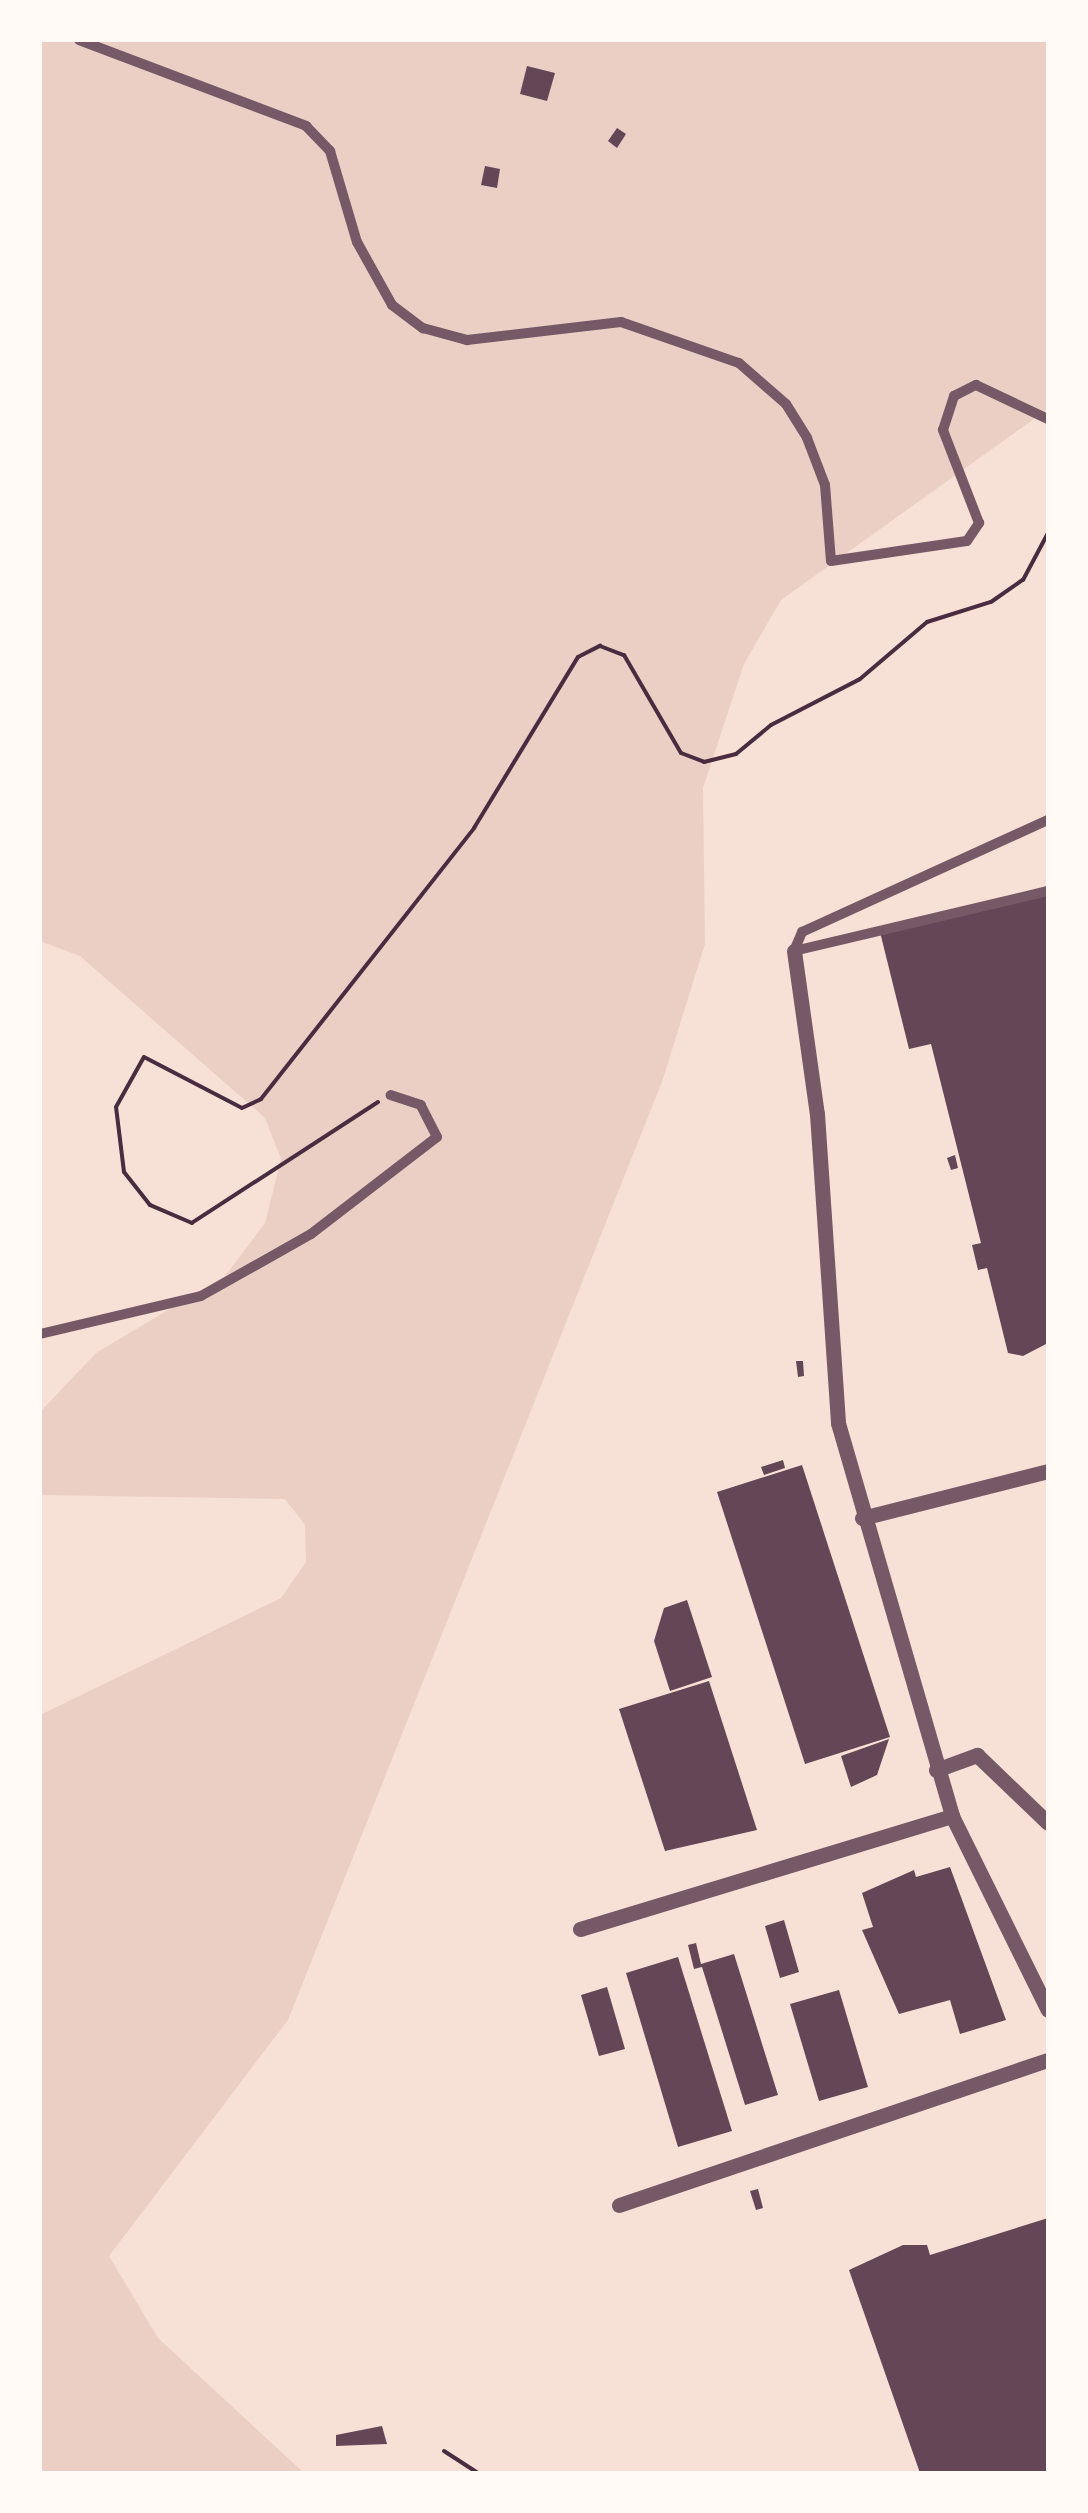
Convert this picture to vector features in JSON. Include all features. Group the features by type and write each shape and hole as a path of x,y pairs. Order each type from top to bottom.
{"street":[{"path":"79,40 306,126 330,151 357,242 392,305 423,328 478,339 621,322 739,364 786,404 808,438 826,485 831,562 967,541 979,523 943,430 954,396 976,385 1048,419"},
{"path":"1048,820 802,932 794,951 817,1114 825,1315 862,1518 952,1816 1048,2010"},
{"path":"794,951 1048,891"},
{"path":"40,1334 201,1296 311,1234 437,1137 421,1104 391,1094"},
{"path":"862,1518 1048,1471"},
{"path":"936,1770 977,1756 1048,1824"},
{"path":"580,1930 952,1816"},
{"path":"619,2204 1048,2060"}],"path":[{"path":"391,1094 192,1223 150,1205 124,1172 116,1107 144,1056 242,1108 261,1099 474,828 578,657 600,646 624,654 681,752 704,762 736,754 771,725 860,679 927,622 991,602 1023,580 1048,534"},
{"path":"444,2451 478,2473"}],"shaded area":[{"path":"40,40 1048,40 1048,409 781,600 744,664 703,788 705,944 662,1082 288,2020 109,2256 158,2338 304,2473 40,2473 40,1715 281,1598 306,1562 305,1525 285,1499 40,1495 40,1412 96,1353 225,1276 265,1223 281,1159 265,1118 80,956 40,941"}],"building":[{"path":"527,66 555,73 547,101 520,94"},
{"path":"617,128 626,134 617,148 608,141"},
{"path":"485,166 500,169 497,188 481,185"},
{"path":"1048,891 1048,1343 1023,1356 1008,1353 987,1268 978,1270 972,1245 981,1243 931,1044 909,1049 880,932"},
{"path":"955,1155 958,1168 951,1170 947,1158"},
{"path":"796,1361 803,1361 804,1376 798,1377"},
{"path":"783,1460 785,1468 764,1475 761,1467"},
{"path":"802,1465 890,1737 805,1764 717,1492"},
{"path":"687,1600 712,1677 670,1691 654,1641 664,1608"},
{"path":"709,1681 757,1830 665,1851 619,1709"},
{"path":"889,1739 877,1775 851,1787 841,1756"},
{"path":"950,1867 1006,2020 960,2034 950,2000 899,2014 862,1930 873,1927 862,1893 914,1870 916,1877"},
{"path":"784,1920 799,1972 780,1978 765,1926"},
{"path":"696,1943 701,1964 734,1954 778,2095 745,2105 702,1967 694,1969 688,1945"},
{"path":"678,1957 732,2131 678,2147 626,1973"},
{"path":"607,1987 625,2049 599,2056 581,1995"},
{"path":"839,1990 868,2087 819,2101 790,2004"},
{"path":"758,2189 763,2208 756,2210 750,2191"},
{"path":"1048,2218 1048,2473 920,2473 849,2270 903,2245 927,2245 930,2255"},
{"path":"382,2426 387,2444 336,2446 336,2435"}]}
